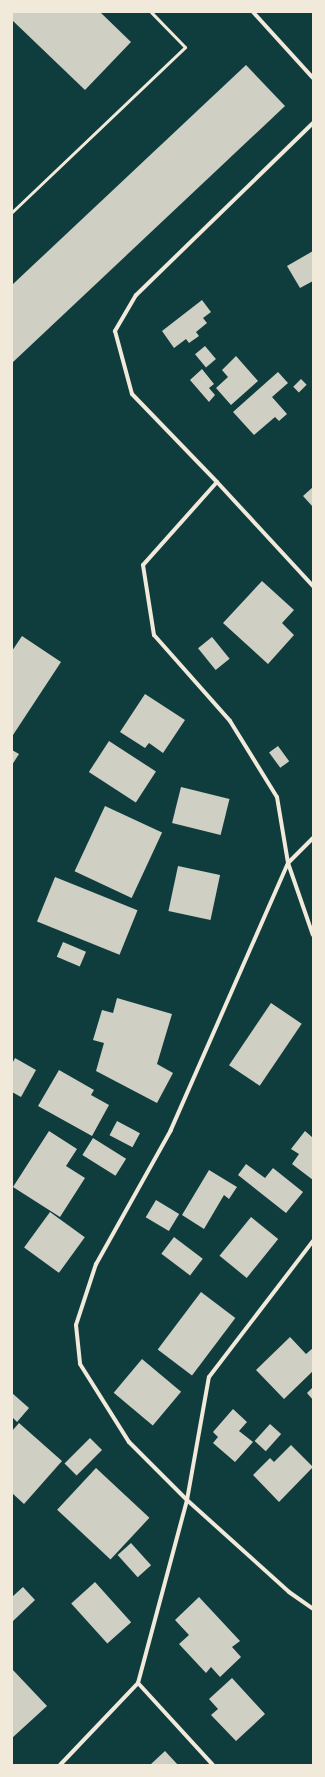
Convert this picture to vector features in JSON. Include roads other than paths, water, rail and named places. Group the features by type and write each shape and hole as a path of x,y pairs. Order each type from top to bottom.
{"street":[{"path":"253,12 313,78"},
{"path":"313,123 136,295 115,331 132,394 217,482 313,586"},
{"path":"217,482 143,564 154,636 230,721 277,797 288,863 313,935"},
{"path":"313,838 288,863 172,1130 96,1264 76,1325 80,1364 129,1442 187,1500 289,1592 313,1609"},
{"path":"60,1765 138,1683 187,1500 209,1377 313,1241"},
{"path":"138,1683 213,1765"}],"lane":[{"path":"12,212 185,47 151,12"}]}
